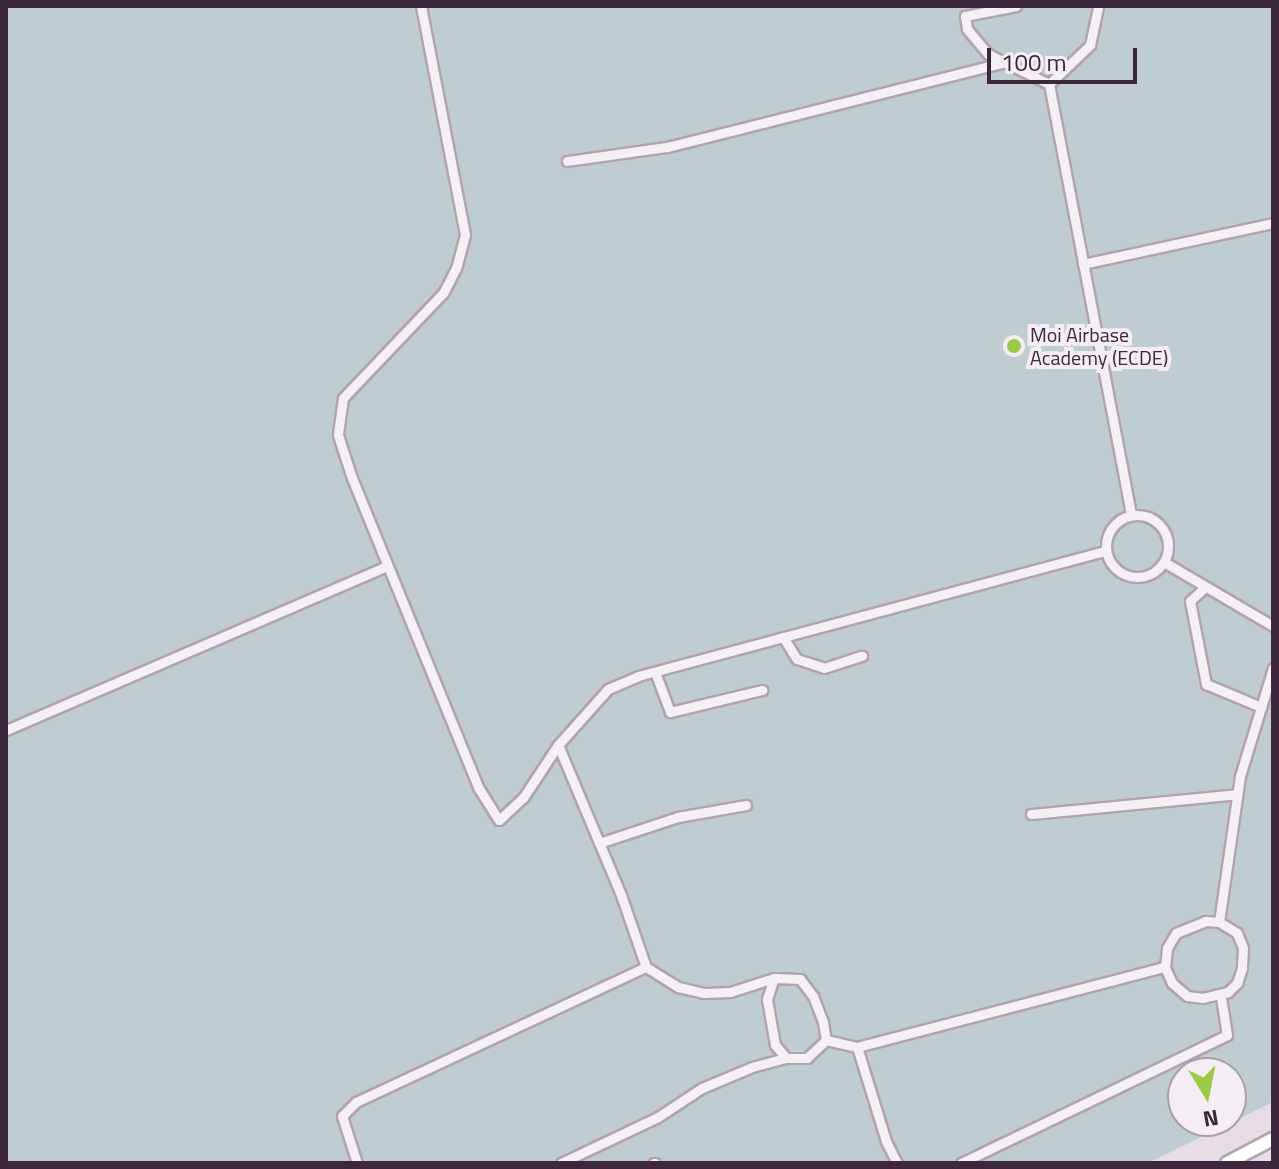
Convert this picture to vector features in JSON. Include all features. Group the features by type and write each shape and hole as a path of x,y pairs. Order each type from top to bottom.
{"main road":[{"path":"1227,1163 1273,1139"}],"street":[{"path":"421,6 465,235 456,268 443,293 343,398 338,435 387,566 478,787 499,820 523,798 558,745 608,689 655,672 1106,551"},
{"path":"1016,6 964,11 967,29 988,54 1049,84"},
{"path":"1049,84 1090,45 1098,6"},
{"path":"567,161 667,147 1002,63"},
{"path":"1049,84 1131,515"},
{"path":"1083,264 1273,223"},
{"path":"1131,515 1145,515 1158,522 1167,534 1169,549 1164,562 1153,573 1139,577 1124,574 1112,565 1106,551 1111,528 1131,515"},
{"path":"1164,562 1273,626"},
{"path":"6,730 387,566"},
{"path":"1204,588 1190,601 1206,684 1261,707"},
{"path":"783,637 797,659 824,668 862,656"},
{"path":"1219,922 1237,794 1273,668"},
{"path":"655,672 670,712 762,690"},
{"path":"558,745 646,967 678,987 704,993 730,992 774,978 800,979 813,996 826,1040"},
{"path":"1031,814 1237,794"},
{"path":"599,843 678,817 746,805"},
{"path":"1219,922 1237,933 1243,948 1237,983 1221,996 1187,996 1172,983 1165,967 1167,948 1176,933 1190,925 1219,922"},
{"path":"357,1163 342,1116 356,1102 646,967"},
{"path":"826,1040 857,1047 1165,967"},
{"path":"774,978 767,999 775,1045 786,1058"},
{"path":"961,1163 1227,1035 1221,996"},
{"path":"561,1163 658,1117 702,1088 752,1067 786,1058 807,1058 826,1040"},
{"path":"857,1047 886,1141 897,1163"}],"shaded area":[{"path":"6,6 1273,6 1273,1102 1247,1115 1247,1057 1167,1057 1167,1137 1201,1137 1148,1163 6,1163"}],"place":[{"name":"Moi Airbase Academy (ECDE)","path":"1014,346"}]}
